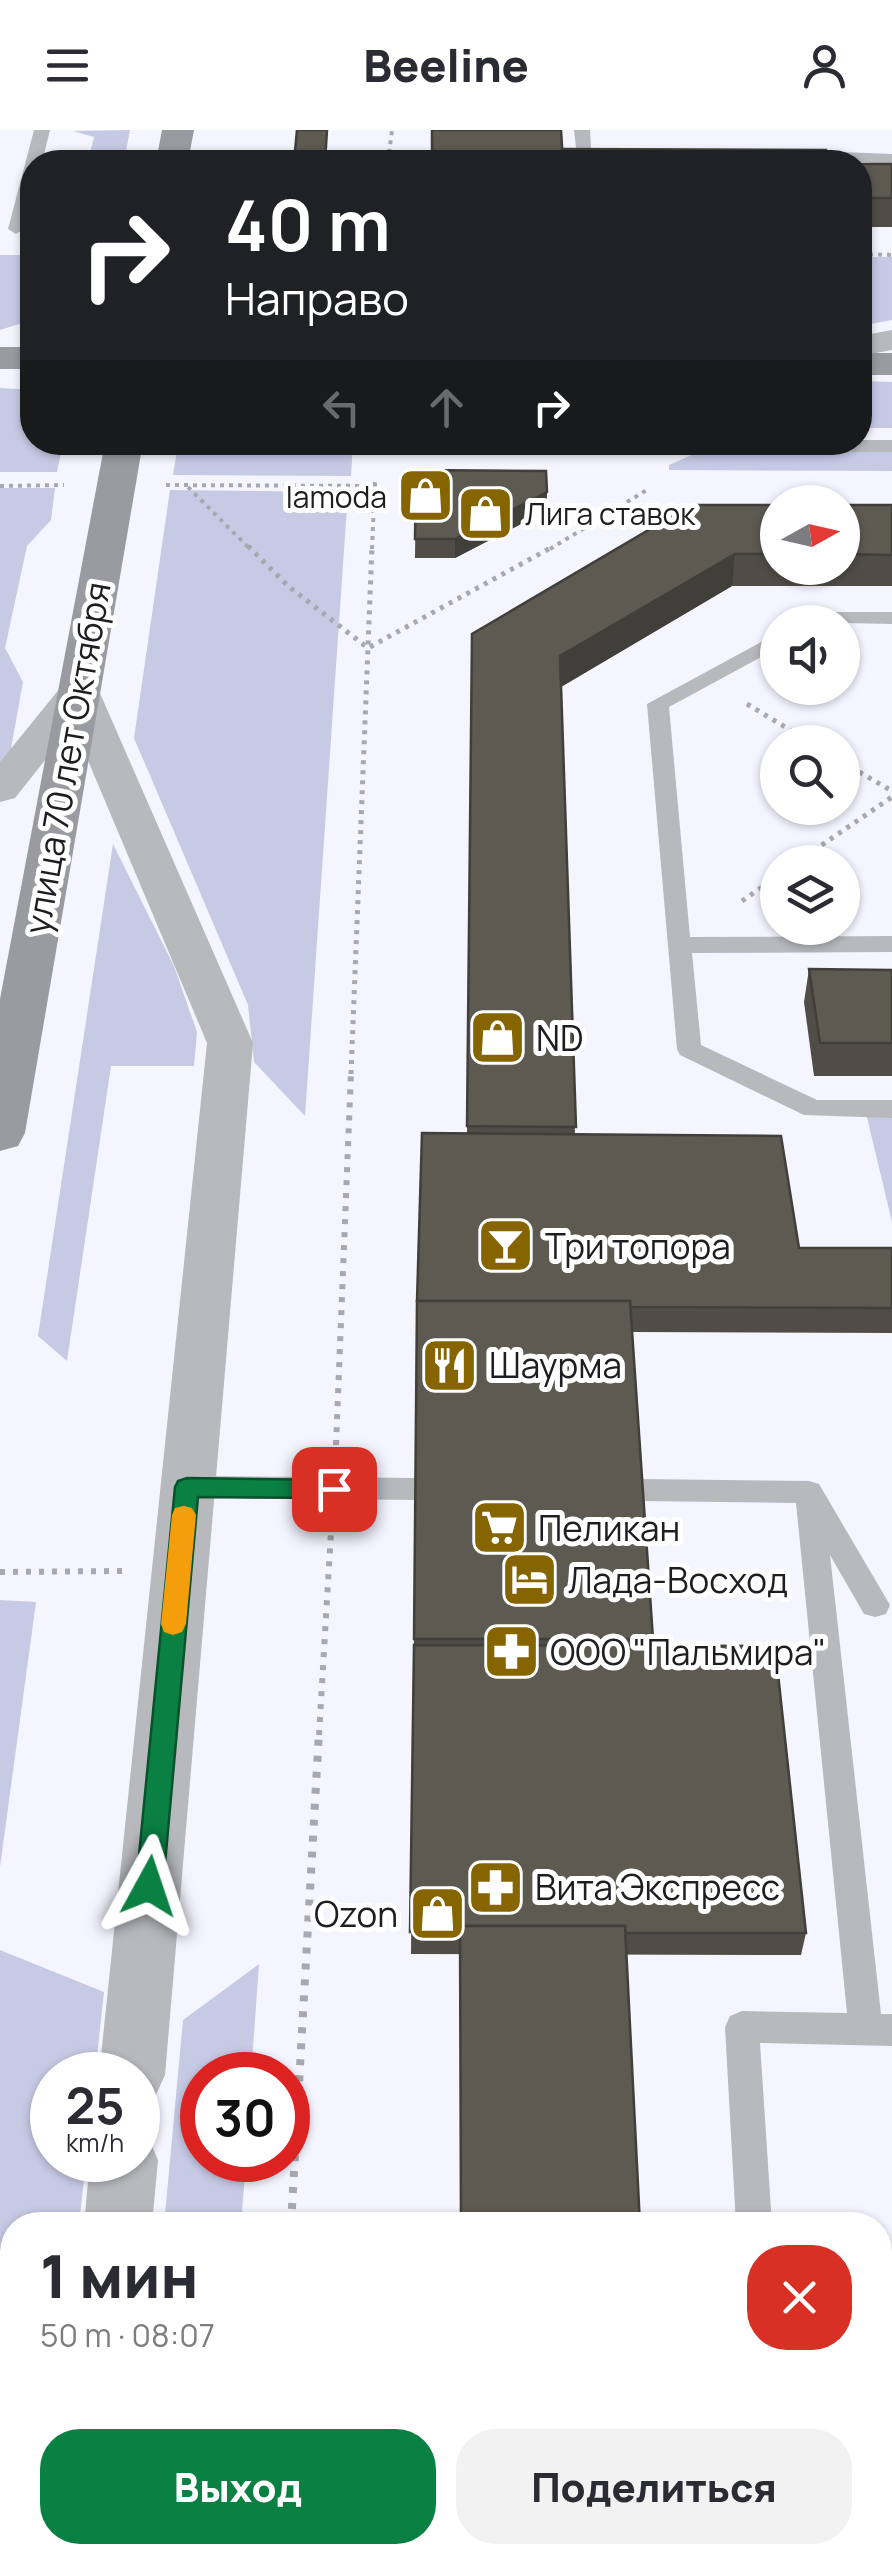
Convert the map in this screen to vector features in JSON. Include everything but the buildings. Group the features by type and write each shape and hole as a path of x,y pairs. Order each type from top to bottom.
{"main road":[{"name":"улица 70 лет Октября","path":"0,1132 122,455"}],"street":[{"path":"0,789 79,692 230,1043 134,2052"},
{"path":"119,2212 122,2182"}],"lane":[{"path":"16,229 20,214"},
{"path":"860,618 892,618"},
{"path":"760,649 658,704 689,1049 813,1108 892,1109"},
{"path":"679,944 892,944"},
{"path":"187,1487 416,1490"},
{"path":"638,1490 809,1492"},
{"path":"809,1492 875,1605"},
{"path":"753,2212 742,2026 879,2030 809,1492"}],"path":[{"path":"0,486 375,486 334,1489 291,2212"},
{"path":"187,486 288,586 368,648"},
{"path":"368,648 564,541 653,486"},
{"path":"704,679 781,725"},
{"path":"822,845 892,794 860,774"},
{"path":"0,1572 178,1571"}],"shaded area":[{"path":"130,130 126,150 91,150 94,137 73,131"},
{"path":"0,255 20,255 20,324 0,330"},
{"path":"872,257 892,257 892,320 872,324"},
{"path":"872,381 892,382 892,428 872,428"},
{"path":"0,388 20,389 20,455 61,455 57,472 0,472"},
{"path":"872,447 892,447 892,471 669,470 669,465 692,455 872,455"},
{"path":"176,455 352,455 351,476 173,475"},
{"path":"0,488 55,488 51,520 27,546 5,648 23,682 10,754 0,764"},
{"path":"170,490 348,492 305,1116 254,1062 248,1005 134,738"},
{"path":"113,844 174,966 197,1032 194,1066 111,1066 67,1361 38,1336"},
{"path":"865,1109 892,1109 892,1222"},
{"path":"0,1600 36,1602 0,1867"},
{"path":"0,1950 104,1992 97,2052 30,2052 30,2182 84,2182 80,2212 0,2212"},
{"path":"259,1964 253,2052 180,2052 183,2020"},
{"path":"180,2052 180,2182 244,2182 242,2212 165,2212"}],"slow traffic":[{"path":"173,1624 184,1515"}],"place":[{"name":"lamoda","path":"426,496"},
{"name":"Лига ставок","path":"486,513"},
{"name":"ND","path":"497,1038"},
{"name":"Три топора","path":"506,1246"},
{"name":"Шаурма","path":"450,1365"},
{"name":"Пеликан","path":"499,1528"},
{"name":"Лада-Восход","path":"529,1580"},
{"name":"ООО \"Пальмира\"","path":"511,1652"},
{"name":"Вита Экспресс","path":"496,1887"},
{"name":"Ozon","path":"437,1914"}],"route":[{"path":"149,1886 187,1487 334,1489"}]}
